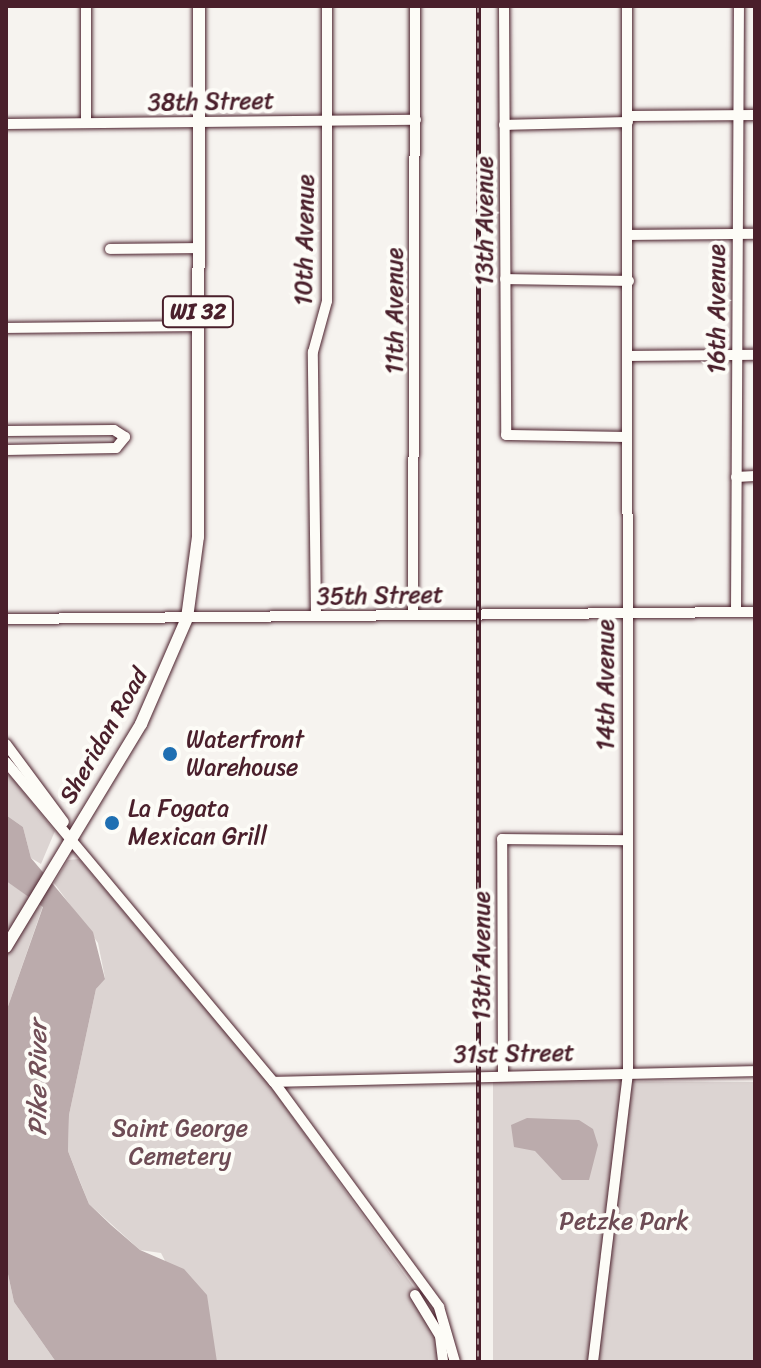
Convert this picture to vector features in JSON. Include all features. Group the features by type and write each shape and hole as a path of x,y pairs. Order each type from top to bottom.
{"main road":[{"name":"Sheridan Road","path":"71,835 141,724 187,618 198,537 199,6"},
{"name":"WI 32","path":"6,947 27,902 71,835"}],"street":[{"path":"86,6 86,123"},
{"name":"10th Avenue","path":"316,616 313,352 327,301 327,6"},
{"name":"11th Avenue","path":"413,615 415,6"},
{"name":"13th Avenue","path":"504,6 506,435 627,437"},
{"name":"14th Avenue","path":"593,1362 628,1072 627,6"},
{"name":"16th Avenue","path":"736,612 739,6"},
{"path":"504,125 755,115"},
{"name":"38th Street","path":"6,124 416,120"},
{"path":"629,235 755,234"},
{"path":"110,249 199,248"},
{"path":"505,279 629,281"},
{"path":"6,328 198,326"},
{"path":"629,356 755,355"},
{"path":"6,431 114,430 125,437 116,448 6,450"},
{"path":"736,477 755,476"},
{"name":"35th Street","path":"6,619 755,612"},
{"path":"6,744 71,835"},
{"path":"6,762 71,835"},
{"name":"Sheridan Road","path":"71,835 274,1082 439,1307 455,1362"},
{"name":"13th Avenue","path":"503,1074 502,839 627,840"},
{"name":"31st Street","path":"274,1082 503,1074 755,1071"},
{"path":"415,1295 440,1336 443,1362"}],"green space":[{"path":"6,771 55,831 41,864 31,858 23,827 6,815"},
{"name":"Saint George Cemetery","path":"79,859 270,1085 444,1330 445,1362 217,1362 161,1253 140,1250 89,1204 68,1151 69,1115 96,989 105,978 98,943 54,883 68,860"},
{"path":"6,881 43,906 6,1012"},
{"name":"Petzke Park","path":"493,1081 755,1082 755,1362 493,1362"},
{"path":"6,1265 14,1302 56,1362 6,1362"}],"water":[{"name":"Pike River","path":"6,815 23,827 31,858 93,932 105,979 96,989 69,1115 68,1151 89,1204 140,1250 184,1269 207,1295 217,1362 56,1362 14,1302 6,1265 6,1012 43,907 6,881"},
{"path":"527,1118 579,1120 593,1129 598,1145 589,1180 562,1180 535,1151 514,1147 511,1125"}],"railway":[{"path":"478,6 478,1362"}],"place":[{"name":"Waterfront Warehouse","path":"170,754"},
{"name":"La Fogata Mexican Grill","path":"112,823"}]}
